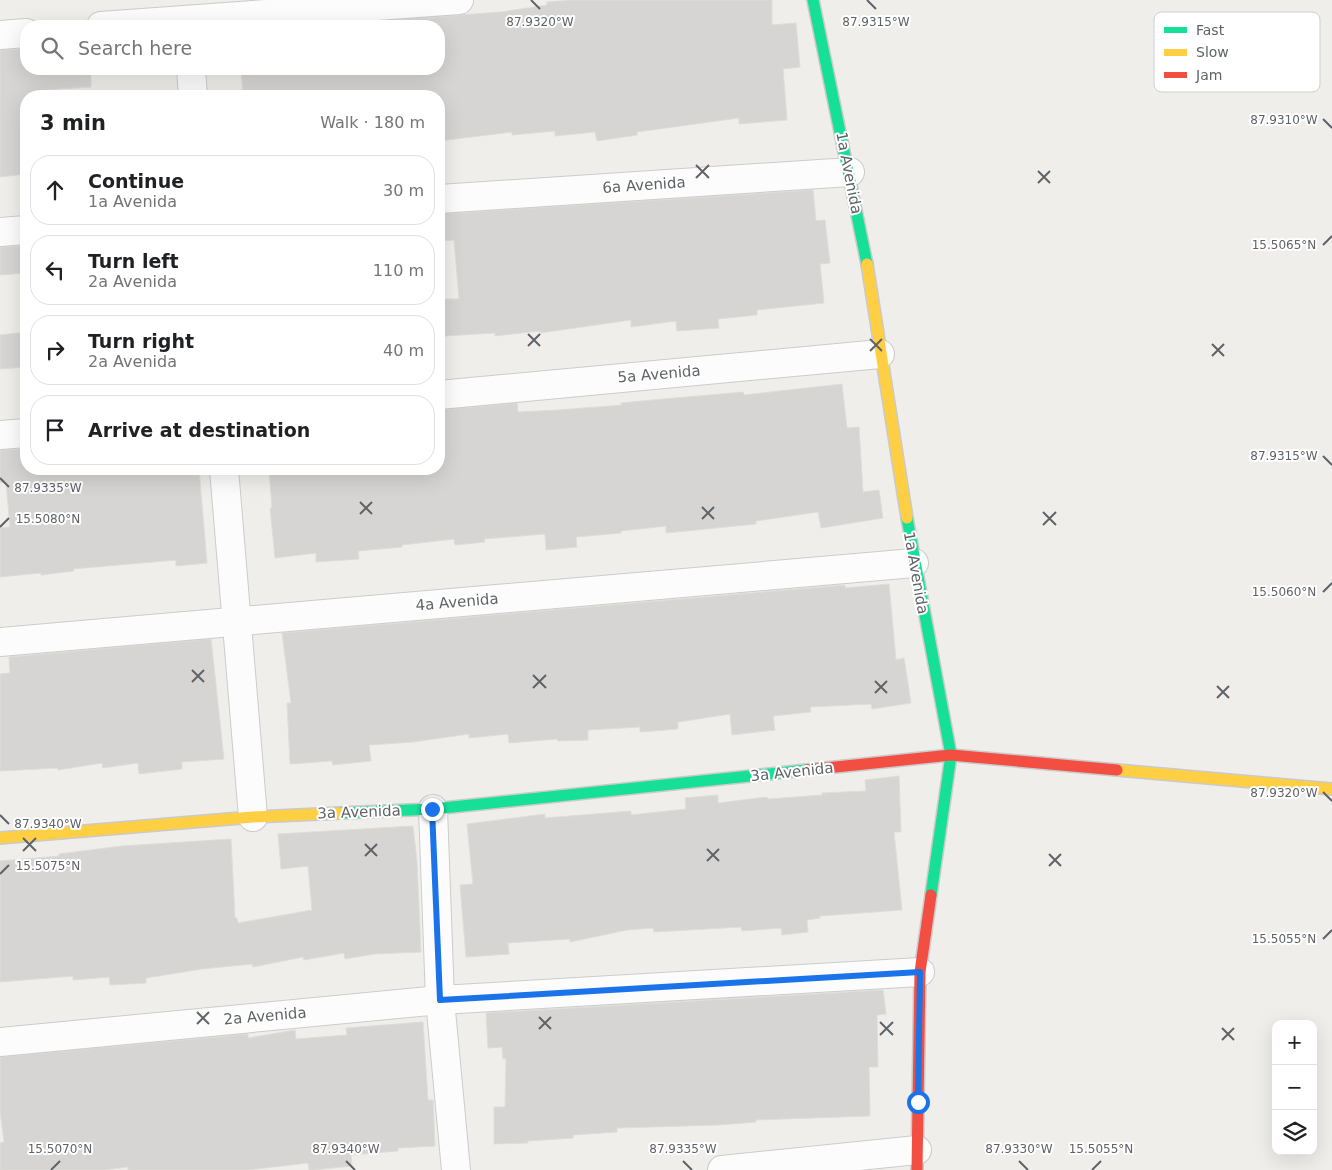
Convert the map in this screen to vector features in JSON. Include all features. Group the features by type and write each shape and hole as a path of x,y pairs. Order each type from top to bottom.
{"street":[{"path":"148,20 187,15 459,0"},
{"name":"1a Avenida","path":"722,1170 917,1160 920,972 951,756 914,562 850,172 813,0"},
{"path":"0,35 20,33"},
{"path":"191,75 193,90"},
{"name":"6a Avenida","path":"445,198 850,172"},
{"path":"0,232 20,230"},
{"name":"5a Avenida","path":"445,394 880,354"},
{"path":"0,435 20,433"},
{"path":"225,475 253,817"},
{"name":"4a Avenida","path":"0,642 914,562"},
{"name":"3a Avenida","path":"0,838 253,817 432,809 951,756 1332,789"},
{"path":"432,809 440,1000 456,1170"},
{"name":"2a Avenida","path":"0,1042 440,1000 920,972"}],"building":[{"path":"572,0 772,0 772,25 796,23 800,67 783,69 787,120 739,124 739,118 637,132 637,135 597,141 595,132 555,136 555,131 512,135 512,132 445,140 445,90 243,90 241,75 445,75 445,20 394,20 501,12 547,5 547,2"},
{"path":"20,49 20,75 91,75 91,87 20,90 20,175 0,177 0,50"},
{"path":"813,190 816,221 825,220 830,263 820,264 824,303 757,310 757,315 718,319 719,328 677,331 676,321 631,327 631,320 540,333 540,331 495,336 495,333 445,336 445,299 459,299 454,240 445,241 445,214"},
{"path":"20,246 20,273 0,275 0,247"},
{"path":"20,333 20,367 0,369 0,335"},
{"path":"842,384 847,428 859,427 863,492 879,490 883,518 821,528 818,512 756,521 756,524 666,533 666,526 576,537 577,547 546,550 545,534 484,539 485,542 455,545 454,539 402,545 402,547 358,551 359,559 316,562 316,553 275,558 270,508 272,508 269,475 445,475 445,409 517,403 518,412 622,405 621,403 743,392 744,395"},
{"path":"20,449 20,475 200,475 207,563 176,566 176,560 73,569 74,571 41,575 41,573 0,577 0,528 10,527 6,482 0,483 0,450"},
{"path":"889,584 896,660 904,658 911,703 872,709 871,704 810,707 811,712 773,716 775,730 732,735 730,714 678,722 678,729 640,732 640,727 588,730 588,740 558,741 557,739 509,743 508,734 469,738 469,734 413,742 369,745 371,761 333,765 332,761 290,764 287,703 291,703 282,633 845,585 845,588"},
{"path":"211,639 224,759 182,762 182,769 139,774 138,763 103,768 102,763 58,770 58,768 0,771 0,674 10,673 9,657"},
{"path":"899,776 901,832 894,832 902,910 820,916 820,918 807,920 808,932 782,935 781,928 742,931 741,927 654,932 653,928 627,930 570,942 570,939 508,943 509,954 466,957 460,885 473,884 467,824 545,814 545,818 631,811 631,815 686,809 685,798 718,795 718,803 766,797 769,799 822,795 822,793 866,791 865,780"},
{"path":"413,826 417,862 421,952 374,954 345,959 344,953 304,960 303,957 253,967 252,964 202,969 146,978 146,983 110,985 109,977 73,980 73,976 0,982 0,861 59,856 59,854 122,846 231,839 235,918 237,918 238,923 312,910 308,866 281,869 278,834"},
{"path":"883,990 886,1014 877,1015 878,1067 869,1067 870,1116 756,1120 756,1122 718,1125 617,1128 617,1132 573,1135 573,1138 528,1141 528,1143 494,1144 494,1107 505,1107 506,1058 503,1059 502,1047 488,1048 486,1013"},
{"path":"423,1022 428,1100 433,1100 435,1146 398,1148 398,1151 351,1155 352,1166 314,1170 309,1170 308,1163 248,1170 128,1170 128,1167 104,1170 0,1170 0,1143 4,1142 0,1111 0,1057 248,1034 248,1038 295,1030 296,1039 347,1035 346,1028"}],"traffic: fast":[{"path":"813,0 867,264"},
{"path":"907,518 951,755 931,895"},
{"path":"340,813 433,809 807,770"}],"traffic: slow":[{"path":"867,264 907,518"},
{"path":"1117,770 1332,789"},
{"path":"0,838 253,817 340,813"}],"traffic: jam":[{"path":"807,770 951,755 1117,770"},
{"path":"917,1170 920,972 931,895"}],"route":[{"path":"432,809 440,1000 920,972 918,1102"}]}
